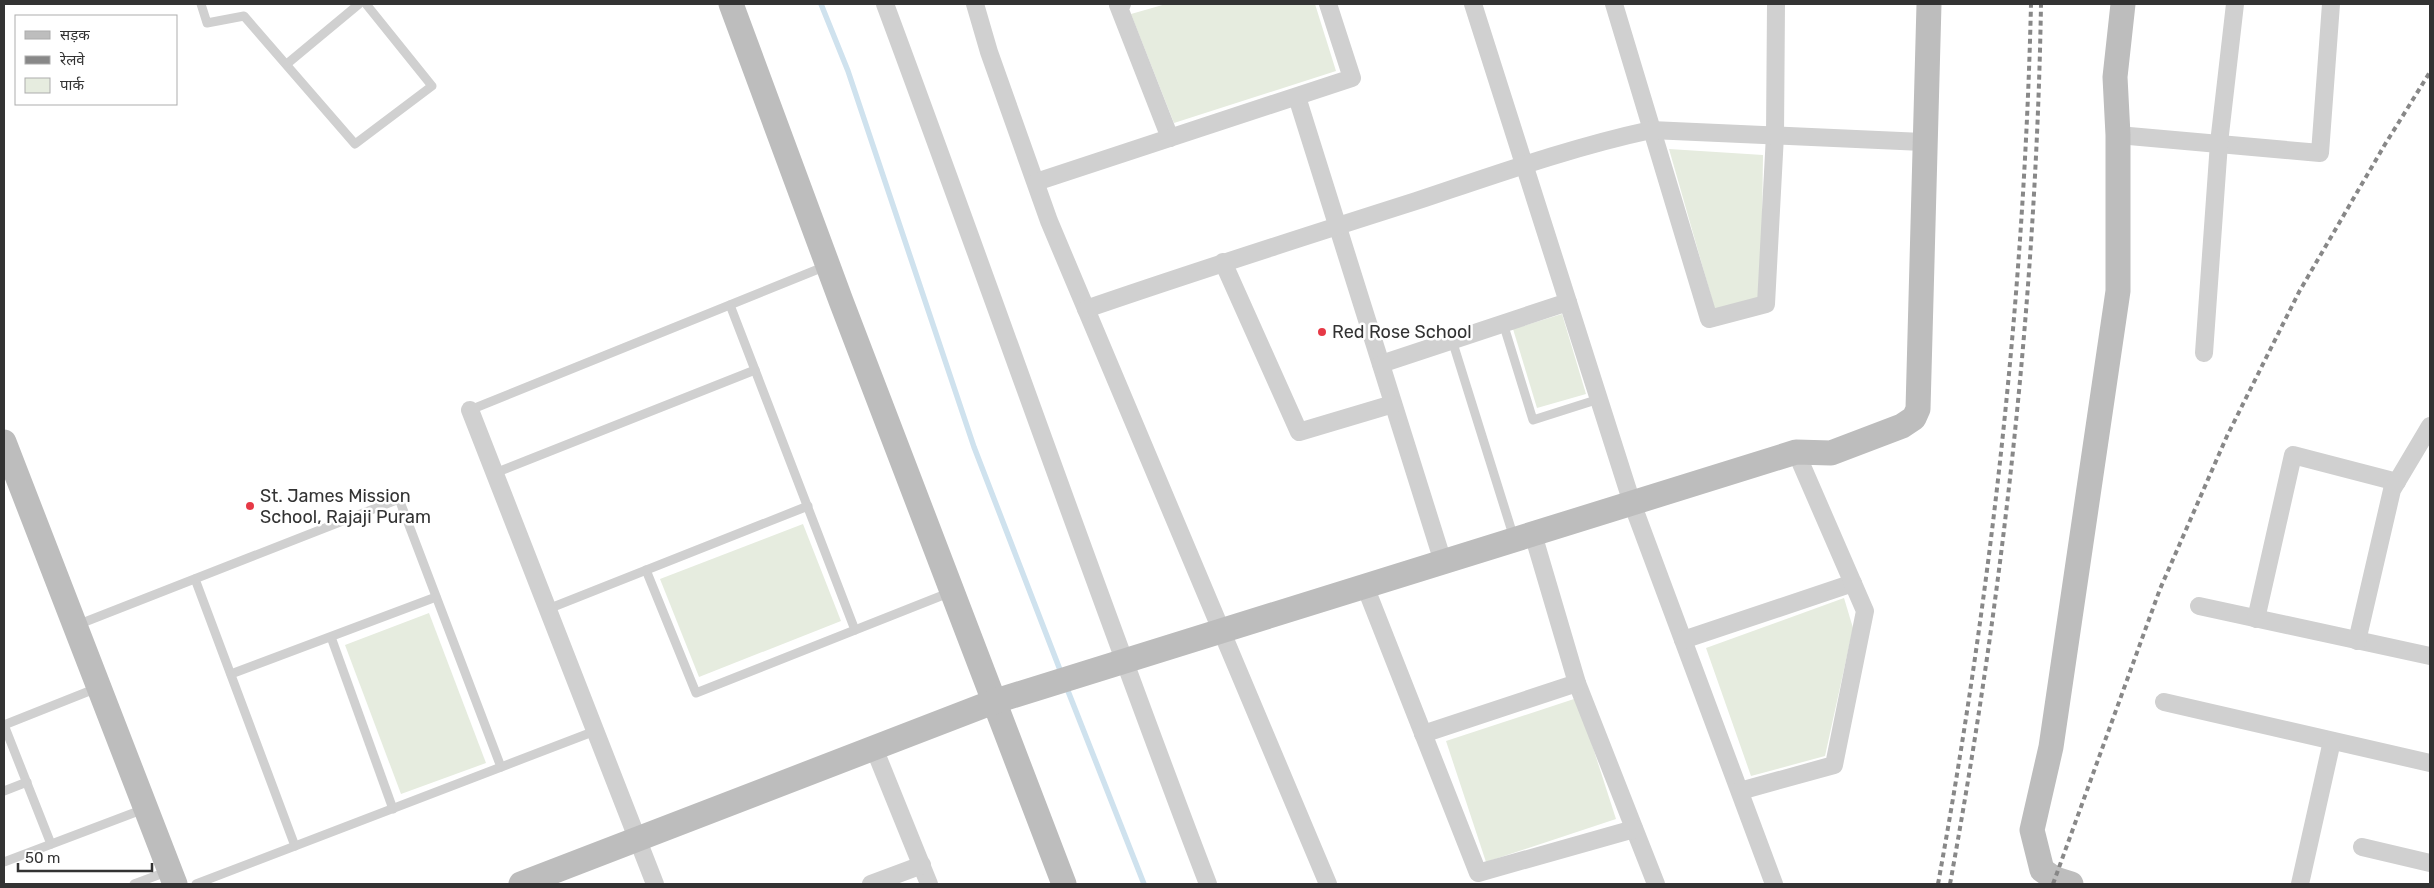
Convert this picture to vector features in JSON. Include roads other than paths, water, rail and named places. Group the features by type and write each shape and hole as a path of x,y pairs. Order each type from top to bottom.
{"street":[{"path":"731,4 993,702 1064,884"},
{"path":"885,4 970,234 1123,661 1208,884"},
{"path":"975,4 989,52 1049,221 1328,884"},
{"path":"1122,4 1118,5 1170,138"},
{"path":"1036,182 1352,78 1328,4"},
{"path":"1473,4 1632,503 1774,884"},
{"path":"1614,4 1709,319 1766,304 1775,135 1776,4"},
{"path":"521,884 993,702 1796,452 1831,453 1902,426 1914,418 1918,409 1929,4"},
{"path":"2071,884 2054,879 2042,870 2032,830 2051,747 2118,291 2118,135 2115,77 2123,4"},
{"path":"2204,353 2219,143 2235,4"},
{"path":"2118,135 2320,153 2331,4"},
{"path":"1297,97 1443,562"},
{"path":"1086,309 1223,262 1525,166 1617,137 1651,130 1924,142"},
{"path":"1223,262 1299,432 1393,404"},
{"path":"1381,364 1568,302"},
{"path":"470,410 655,884"},
{"path":"2357,641 2392,490 2430,426"},
{"path":"5,446 172,878"},
{"path":"1740,791 1834,765 1865,611 1796,452"},
{"path":"2256,619 2294,455 2398,482"},
{"path":"1524,537 1577,683 1656,884"},
{"path":"1683,640 1853,584"},
{"path":"1365,586 1478,873 1634,829"},
{"path":"2198,606 2430,656"},
{"path":"1423,734 1577,683"},
{"path":"2164,702 2430,763"},
{"path":"2300,884 2332,741"},
{"path":"874,748 929,884"},
{"path":"2362,847 2430,863"},
{"path":"871,884 922,866"}],"lane":[{"path":"201,4 207,23 244,16 288,64 355,144 432,86 366,4"},
{"path":"288,64 359,4"},
{"path":"470,410 828,265"},
{"path":"730,305 855,630"},
{"path":"1503,324 1532,420 1598,399"},
{"path":"1452,340 1524,537"},
{"path":"495,473 755,370"},
{"path":"75,626 399,499 501,767"},
{"path":"548,609 808,506"},
{"path":"646,570 696,693 952,591"},
{"path":"195,578 295,846"},
{"path":"231,674 436,597"},
{"path":"331,637 393,809"},
{"path":"51,844 4,725 99,688"},
{"path":"196,884 595,731"},
{"path":"4,791 26,782"},
{"path":"4,862 145,808"},
{"path":"134,884 172,878"}],"waterway":[{"path":"821,4 848,71 974,447 1062,675"},
{"path":"1066,686 1144,884"}],"railway":[{"path":"1938,884 1974,665 2002,445 2021,225 2031,4"},
{"path":"1950,884 1986,666 2014,446 2032,225 2038,115 2041,4"},
{"path":"2053,884 2160,589 2227,436 2299,292 2384,146 2430,72"}],"place":[{"name":"Red Rose School","path":"1322,332"},
{"name":"St. James Mission School, Rajaji Puram","path":"250,506"}]}
